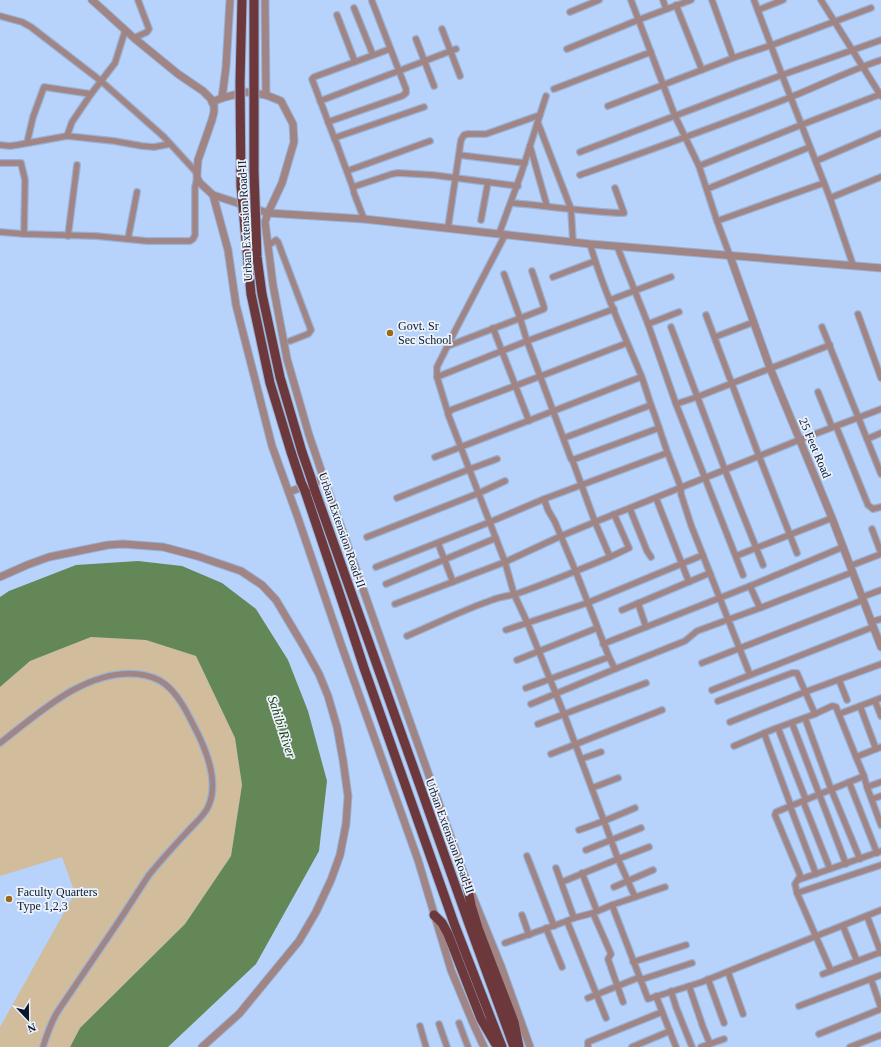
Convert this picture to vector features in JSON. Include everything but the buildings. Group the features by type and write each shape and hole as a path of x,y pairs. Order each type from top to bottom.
{"highway":[{"name":"Urban Extension Road-II","path":"242,0 240,83 241,186 251,294 270,383 291,452 364,668 452,919 502,1047"},
{"name":"Urban Extension Road-II","path":"254,0 254,172 257,257 262,294 280,377 314,488 514,1047"},
{"path":"466,880 478,928 514,1022 519,1047"},
{"path":"434,915 442,923 448,934 482,1019 495,1043 502,1047"}],"street":[{"path":"0,232 188,242 192,241 195,235 195,187 198,160 214,112 212,102 203,91 178,74 125,31 92,0"},
{"path":"134,38 149,30 138,0"},
{"path":"222,98 226,67 230,0"},
{"path":"265,0 266,95"},
{"path":"570,12 599,0"},
{"path":"631,0 685,138 699,166 730,256"},
{"path":"663,0 666,9"},
{"path":"568,49 691,0"},
{"path":"712,0 733,58"},
{"path":"754,0 830,198 853,265"},
{"path":"758,10 783,0"},
{"path":"699,166 881,95 821,0"},
{"path":"328,122 405,94 406,92 372,1"},
{"path":"676,5 702,70"},
{"path":"354,8 373,55"},
{"path":"608,106 733,58 872,8"},
{"path":"337,15 355,62"},
{"path":"0,16 22,22 31,27 101,81 164,137 197,176 201,184 214,195 268,213 364,219 590,244 881,268"},
{"path":"442,29 453,50 460,76"},
{"path":"67,136 72,122 116,61 125,31"},
{"path":"416,39 434,86"},
{"path":"580,152 782,75 881,40"},
{"path":"364,219 312,81 313,78 390,49"},
{"path":"320,101 453,50"},
{"path":"554,89 651,52"},
{"path":"580,175 685,138 881,60"},
{"path":"27,143 33,117 44,87 91,94"},
{"path":"212,102 245,92 266,95 281,101 293,124 294,142 282,183 265,222 273,285 287,358 309,435 324,479 466,880 501,966 530,1047"},
{"path":"546,96 502,234 437,367 436,377 448,413 505,562 514,594 527,622 564,714 618,859 635,897"},
{"path":"335,140 337,137 424,107"},
{"path":"448,228 458,155 461,140 464,135 486,134 540,115"},
{"path":"538,122 571,208 573,242"},
{"path":"816,161 881,133"},
{"path":"0,145 10,146 67,136 154,147 170,144"},
{"path":"347,171 430,141"},
{"path":"530,145 547,206"},
{"path":"707,189 810,147"},
{"path":"458,155 525,163"},
{"path":"0,163 21,163 25,180 24,234"},
{"path":"68,236 77,165"},
{"path":"353,188 394,173 433,175 518,186"},
{"path":"830,198 881,177"},
{"path":"481,220 488,182"},
{"path":"717,221 824,183"},
{"path":"512,202 578,210 624,213 616,188"},
{"path":"128,239 138,192"},
{"path":"214,195 228,250 236,305 272,446 418,860 451,970 484,1047"},
{"path":"269,245 276,240 278,242 311,330 308,334 290,341"},
{"path":"590,244 610,300 642,377 703,555 750,675"},
{"path":"617,246 648,324 704,478 743,575"},
{"name":"25 Feet Road","path":"730,256 770,368 832,518 881,648"},
{"path":"553,277 595,261"},
{"path":"448,346 544,308 532,271"},
{"path":"504,274 570,457 610,557"},
{"path":"610,300 671,277"},
{"path":"436,377 614,309"},
{"path":"648,324 679,312"},
{"path":"858,314 881,378"},
{"path":"706,315 797,553"},
{"path":"715,337 754,322"},
{"path":"671,327 763,565"},
{"path":"822,327 881,474"},
{"path":"493,328 529,421"},
{"path":"448,413 451,410 627,343"},
{"path":"676,404 830,346"},
{"path":"435,457 642,377"},
{"path":"818,392 868,505 873,509 881,507"},
{"path":"564,438 651,405"},
{"path":"395,604 505,562 560,536 614,514 630,509 834,426 881,409"},
{"path":"572,460 659,428"},
{"path":"868,439 880,435"},
{"path":"376,567 544,499 667,453"},
{"path":"396,498 498,459"},
{"path":"288,492 324,479"},
{"path":"367,537 505,482"},
{"path":"656,498 689,582"},
{"path":"544,499 576,572 603,644 615,669"},
{"path":"630,509 650,557"},
{"path":"407,636 448,617 492,600 514,594 576,572 629,548 614,514"},
{"path":"736,556 832,518"},
{"path":"531,704 685,640 697,631 728,621 851,569 881,554 872,529"},
{"path":"386,584 496,538"},
{"path":"438,543 453,582"},
{"path":"0,577 49,557 108,545 123,544 163,547 198,556 241,571 255,579 267,590 276,600 319,674 328,696 337,727 348,796 346,824 340,855 331,880 316,912 299,941 239,1014 202,1047"},
{"path":"603,644 750,586 843,547"},
{"path":"506,630 587,603 703,555"},
{"path":"622,610 710,573"},
{"path":"750,586 760,608"},
{"path":"702,662 863,599 881,590"},
{"path":"638,603 646,627"},
{"path":"712,690 881,619"},
{"path":"517,660 597,628"},
{"path":"526,688 609,657"},
{"path":"730,722 881,664"},
{"path":"718,701 795,672 798,674 814,714"},
{"path":"0,743 72,690 89,682 104,678 130,674 144,675 156,678 165,684 178,697 203,745 210,764 212,794 209,806 204,814 174,846 150,875 55,1016 47,1032 43,1047"},
{"path":"839,680 847,700"},
{"path":"538,724 646,683"},
{"path":"839,714 878,700 881,716"},
{"path":"734,746 835,706 864,776 881,824"},
{"path":"856,757 879,748 860,706"},
{"path":"551,754 662,710"},
{"path":"805,718 831,789 860,859"},
{"path":"792,723 846,864"},
{"path":"778,728 830,869"},
{"path":"764,733 816,874"},
{"path":"581,759 601,752"},
{"path":"831,971 798,893 795,884 800,878 800,875 775,815 776,812 864,776"},
{"path":"592,788 618,778"},
{"path":"798,881 879,852 849,782"},
{"path":"867,786 881,782"},
{"path":"872,799 881,796"},
{"path":"579,830 635,808"},
{"path":"586,850 641,828"},
{"path":"562,882 649,847"},
{"path":"527,856 554,926"},
{"path":"798,893 881,865"},
{"path":"556,868 574,918"},
{"path":"614,887 653,870"},
{"path":"582,874 611,954 608,959 623,1002"},
{"path":"505,943 567,920 595,912 665,887"},
{"path":"612,905 648,999 728,972 881,910"},
{"path":"522,915 529,935"},
{"path":"823,974 881,952 866,916"},
{"path":"567,920 606,1018"},
{"path":"843,926 857,961"},
{"path":"546,928 562,967"},
{"path":"633,962 686,945"},
{"path":"588,998 640,978 692,963"},
{"path":"728,972 743,1014"},
{"path":"799,1006 881,975"},
{"path":"708,979 724,1023"},
{"path":"819,1034 881,1008 871,979"},
{"path":"689,986 710,1044"},
{"path":"671,991 676,1008 692,1047"},
{"path":"656,996 676,1047"},
{"path":"588,1047 588,1042 662,1012"},
{"path":"459,1023 467,1047"},
{"path":"439,1024 448,1047"},
{"path":"420,1026 426,1047"},
{"path":"632,1047 670,1032"},
{"path":"850,1047 881,1035"},
{"path":"701,1047 724,1039"}],"shaded area":[{"path":"91,637 146,640 196,656 235,738 242,785 231,856 185,924 80,1028 70,1047 0,1047 0,1027 75,893 62,857 0,876 0,687 30,661"}],"water":[{"name":"Sahibi River","path":"138,561 182,566 222,583 256,609 288,660 308,711 327,781 319,851 256,964 168,1047 70,1047 80,1028 185,924 231,856 242,785 235,738 196,656 146,640 91,637 30,661 0,687 0,597 9,591 76,565"}],"place":[{"name":"Govt. Sr Sec School","path":"390,333"},
{"name":"Faculty Quarters Type 1,2,3","path":"9,899"}]}
